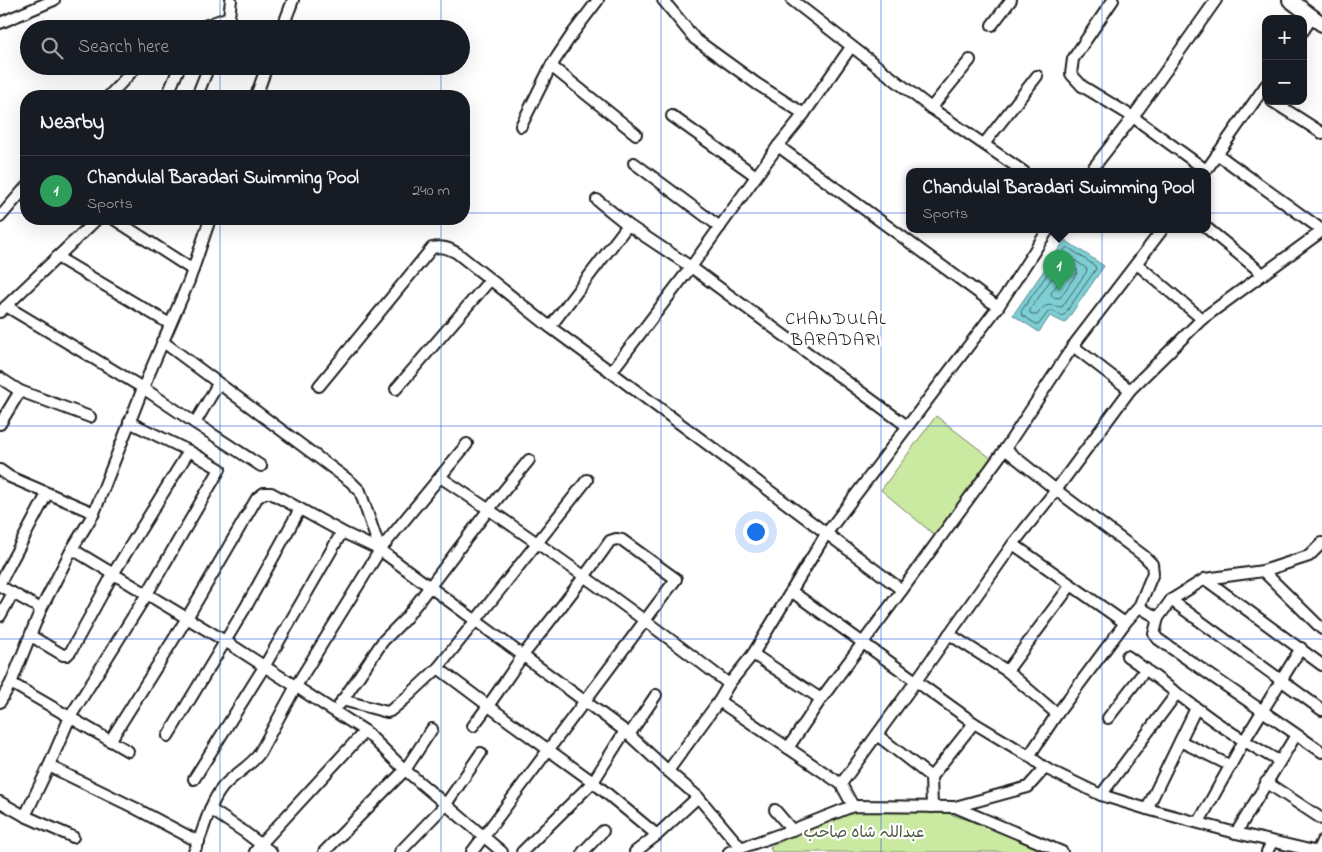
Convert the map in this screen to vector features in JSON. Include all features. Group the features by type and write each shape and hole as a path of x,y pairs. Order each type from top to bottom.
{"main road":[{"path":"1290,0 1318,20"}],"street":[{"path":"0,23 54,0"},
{"path":"228,20 231,0"},
{"path":"285,20 293,0"},
{"path":"520,126 551,66 598,0"},
{"path":"663,0 695,39 757,84 804,114"},
{"path":"792,0 931,108 1018,168"},
{"path":"992,25 1011,0"},
{"path":"1113,0 1073,59 1071,74 1082,86 1133,117 1202,168"},
{"path":"1093,168 1133,117 1216,0"},
{"path":"221,20 229,17"},
{"path":"1307,28 1318,20"},
{"path":"612,372 691,267 778,146 804,114 851,47"},
{"path":"931,108 970,60"},
{"path":"551,66 636,134"},
{"path":"115,90 129,75"},
{"path":"170,90 176,75"},
{"path":"199,90 205,75"},
{"path":"258,90 264,75"},
{"path":"984,144 1037,76"},
{"path":"1208,168 1262,95"},
{"path":"1278,105 1322,133"},
{"path":"672,116 756,176"},
{"path":"778,146 998,307"},
{"path":"841,784 1013,544 1056,490 1130,390 1202,319 1322,230 1217,154"},
{"path":"634,163 720,227"},
{"path":"0,217 20,193"},
{"path":"597,200 628,225 691,267 907,426"},
{"path":"91,225 3,309 143,388 261,466"},
{"path":"123,225 193,270"},
{"path":"0,702 11,683 41,609 72,549 94,513 162,341 193,270 208,225"},
{"path":"550,327 628,225"},
{"path":"1211,231 1263,274"},
{"path":"668,771 719,701 729,684 753,654 826,534 998,307 1046,233"},
{"path":"788,748 821,699 1005,449 1073,346 1160,233"},
{"path":"319,386 432,248 441,247 457,253 550,327 902,590"},
{"path":"57,257 170,324"},
{"path":"1137,264 1202,319"},
{"path":"396,389 490,280"},
{"path":"162,341 351,482 360,491 380,550"},
{"path":"1073,346 1130,390"},
{"path":"0,378 20,391 90,417"},
{"path":"195,423 218,384"},
{"path":"0,424 20,391"},
{"path":"25,816 70,717 147,594 220,469 189,450 130,422"},
{"path":"194,852 210,809 221,789 232,777 254,762 296,686 380,550 467,444"},
{"path":"1005,449 1144,556 1152,564 1153,573 1139,607 1057,714 1029,756"},
{"path":"31,636 63,655 66,656 71,651 113,574 189,450"},
{"path":"336,712 342,700 383,641 406,619 489,509 529,460"},
{"path":"0,470 10,477 47,494 94,513"},
{"path":"440,477 585,577 729,684"},
{"path":"342,700 382,712 390,711 406,698 438,668 587,480"},
{"path":"110,741 187,618 257,498 264,493 271,493 342,532 380,550 584,700 627,733 698,797 741,848"},
{"path":"41,609 0,584 47,494"},
{"path":"168,736 246,605 300,509"},
{"path":"194,779 264,667 342,532"},
{"path":"472,852 676,579 622,540 610,541 473,726"},
{"path":"1322,543 1309,556 1263,571 1204,579 1171,600 1158,618 1154,634 1158,639 1322,752"},
{"path":"1013,544 1125,623"},
{"path":"72,549 225,641 365,731 405,770 502,852"},
{"path":"1263,571 1322,629"},
{"path":"1204,579 1322,664"},
{"path":"1007,670 1071,585"},
{"path":"791,591 974,722 1045,768 1102,795 1236,834 1318,852 1322,841"},
{"path":"0,616 13,593"},
{"path":"1171,600 1322,710"},
{"path":"1139,607 1158,618"},
{"path":"950,634 1007,670 1057,714"},
{"path":"1199,822 1300,648"},
{"path":"753,654 821,699"},
{"path":"1127,656 1244,742 1279,761"},
{"path":"438,668 593,782 657,835"},
{"path":"1108,718 1146,669"},
{"path":"11,683 128,751"},
{"path":"1102,795 1177,693"},
{"path":"522,852 593,782 656,695"},
{"path":"719,701 841,784 853,806"},
{"path":"1147,809 1196,708"},
{"path":"932,807 931,777 974,722"},
{"path":"324,852 405,770 432,729"},
{"path":"258,848 365,731"},
{"path":"877,734 931,777"},
{"path":"1236,834 1296,735"},
{"path":"1180,741 1231,766"},
{"path":"400,852 446,804 481,753"},
{"path":"49,766 199,842"},
{"path":"729,852 853,806 954,807 1028,787 1045,768"},
{"path":"1266,782 1322,818"},
{"path":"635,852 657,835 698,797"},
{"path":"0,802 25,816 73,837"},
{"path":"954,807 1062,852"},
{"path":"210,809 243,830 258,848 271,852"},
{"path":"775,810 792,830"},
{"path":"583,852 603,830"},
{"path":"1267,852 1272,842"}],"green space":[{"path":"936,416 996,462 937,537 881,490"},
{"name":"عبداللہ شاہ صاحب","path":"855,808 942,811 1049,849 1048,852 772,852 770,847 830,817"}],"water":[{"path":"1065,240 1104,266 1065,323 1050,316 1039,332 1013,315"}],"place":[{"name":"Chandulal Baradari Swimming Pool","path":"1059,291"}],"district":[{"name":"CHANDULAL BARADARI","path":"836,328"}]}
